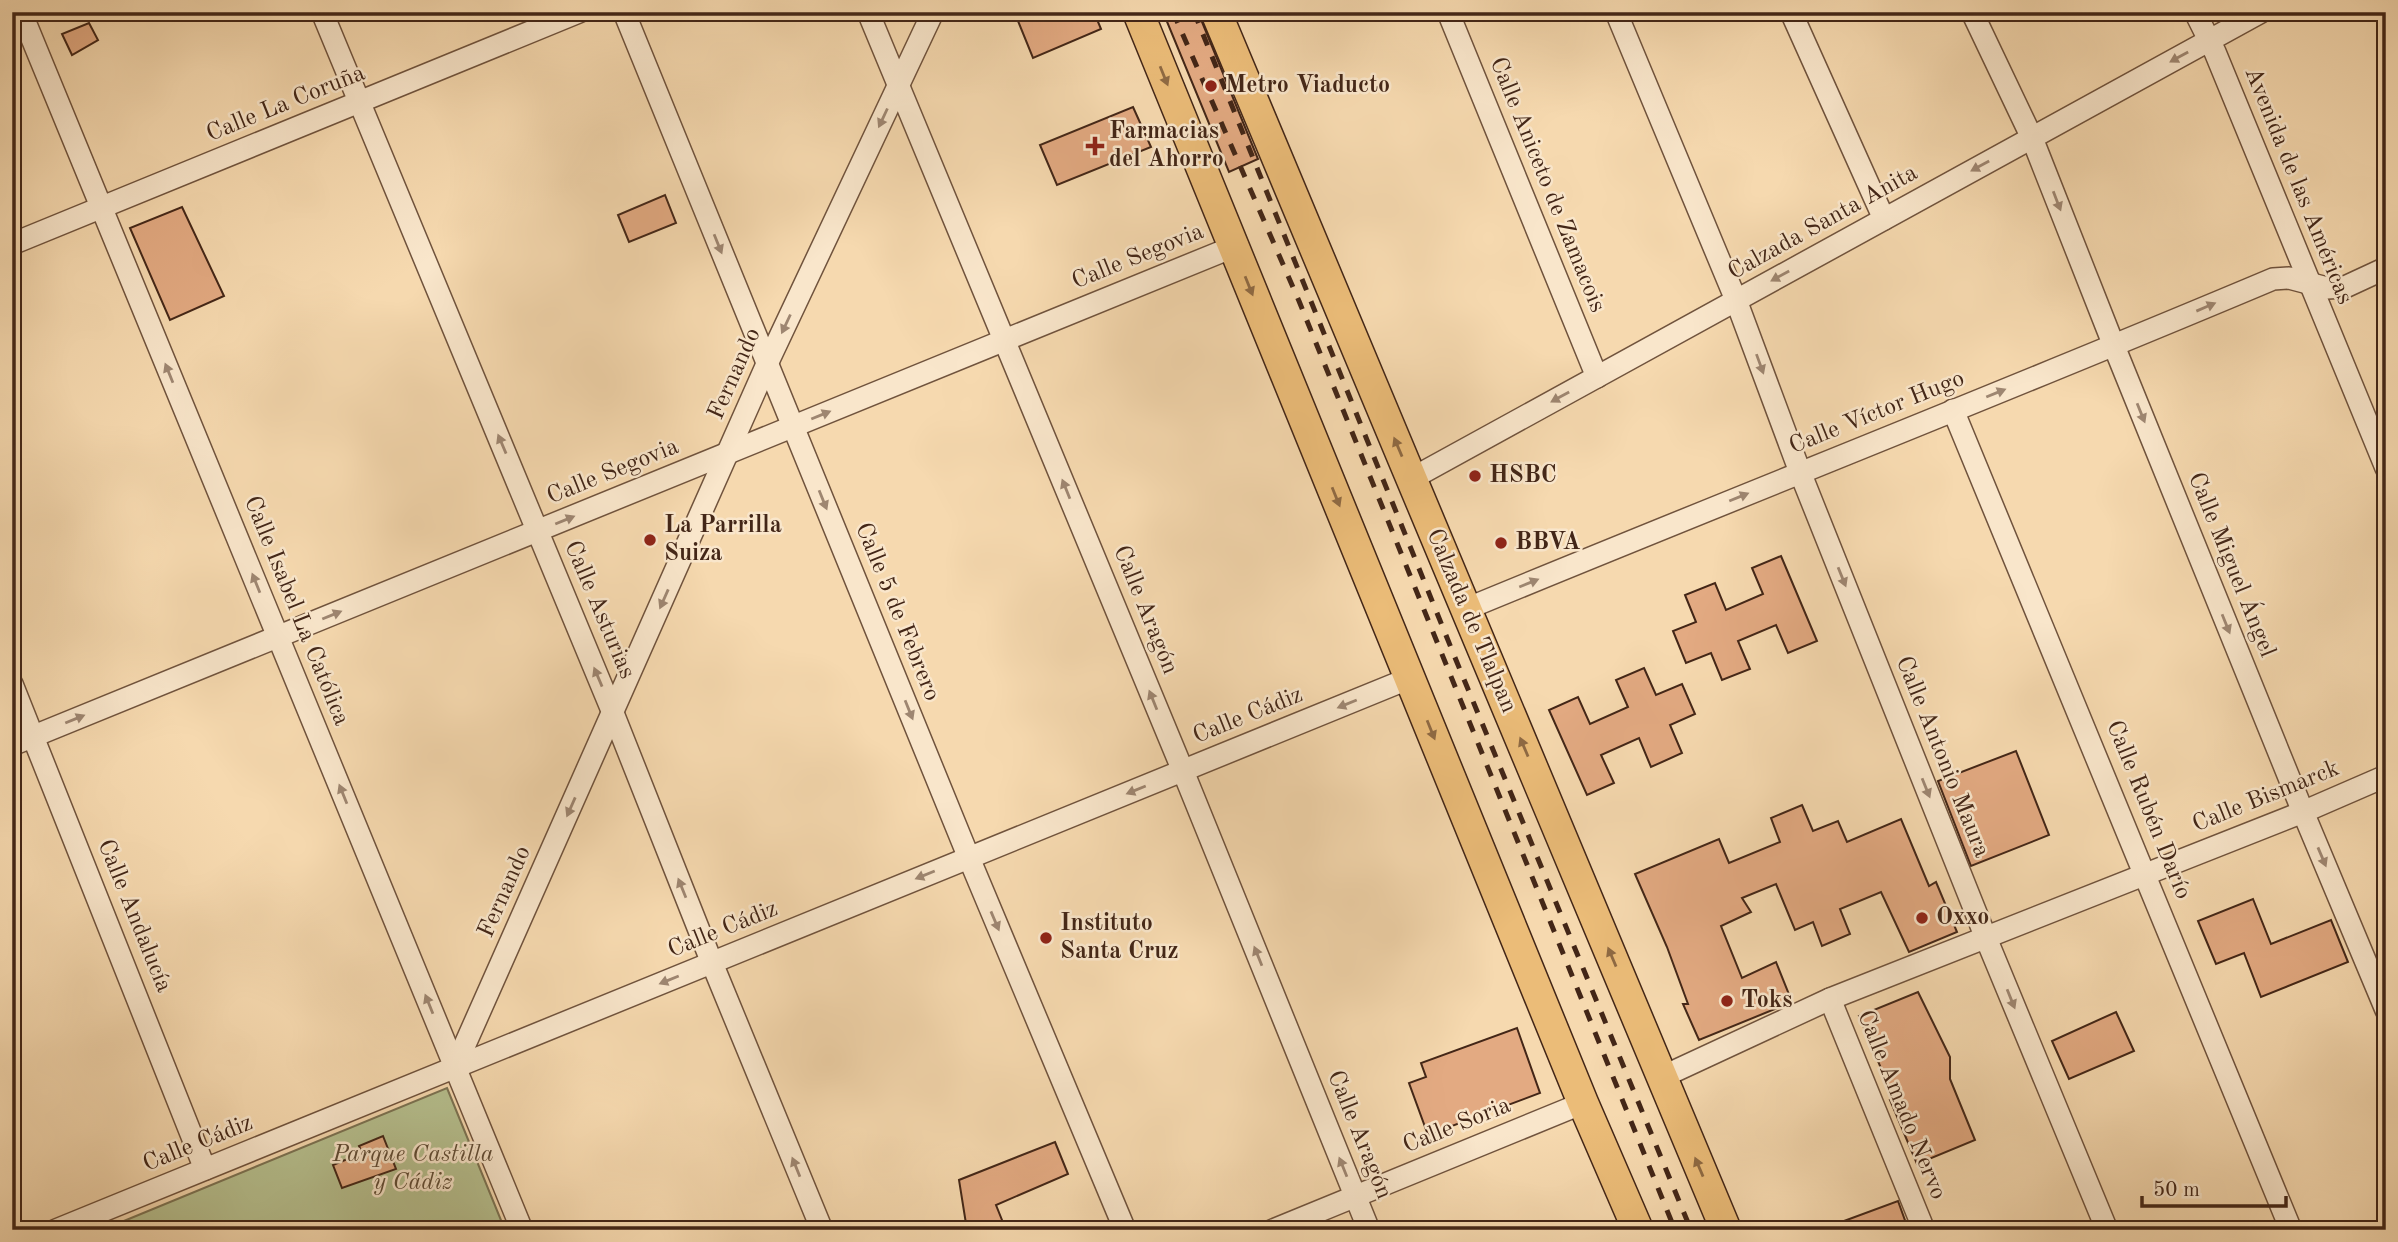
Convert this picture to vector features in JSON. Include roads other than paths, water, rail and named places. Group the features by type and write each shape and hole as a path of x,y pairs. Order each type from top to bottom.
{"highway":[{"path":"1138,12 1583,1103 1638,1230"},
{"name":"Calzada de Tlalpan","path":"1216,12 1726,1230"}],"street":[{"name":"Calle Isabel La Católica","path":"21,12 522,1230"},
{"name":"Calle Asturias","path":"322,12 613,713 822,1230"},
{"name":"Calle La Coruña","path":"12,244 579,12"},
{"name":"Calle 5 de Febrero","path":"624,12 969,858 1125,1230"},
{"name":"Calle Aragón","path":"868,12 1183,771 1369,1230"},
{"name":"Fernando","path":"455,1067 767,364 933,12"},
{"name":"Calle Aniceto de Zamacois","path":"1448,12 1597,377"},
{"name":"Calle Antonio Maura","path":"1616,12 1736,300 1800,472 1986,938 2107,1230"},
{"path":"1791,12 1884,219"},
{"name":"Calle Miguel Ángel","path":"1972,12 2032,138 2113,346 2386,1010"},
{"name":"Avenida de las Américas","path":"2195,12 2210,40 2386,468"},
{"name":"Calzada Santa Anita","path":"1411,479 2260,12"},
{"name":"Calle Segovia","path":"12,745 1233,247"},
{"name":"Calle Víctor Hugo","path":"1466,609 2273,279 2289,278 2327,288 2344,287 2386,268"},
{"name":"Calle Rubén Darío","path":"1954,410 2291,1230"},
{"name":"Calle Cádiz","path":"56,1230 1410,678"},
{"name":"Calle Andalucía","path":"12,684 205,1169"},
{"name":"Calle Bismarck","path":"1662,1077 1830,999 2303,812 2386,776"},
{"name":"Calle Amado Nervo","path":"1830,999 1924,1230"},
{"name":"Calle Soria","path":"1273,1230 1583,1103"}],"railway":[{"path":"1173,12 1299,301 1675,1230"},
{"path":"1194,12 1456,660 1691,1230"}],"place":[{"name":"Metro Viaducto","path":"1211,86"},
{"name":"Farmacias del Ahorro","path":"1095,146"},
{"name":"HSBC","path":"1475,476"},
{"name":"La Parrilla Suiza","path":"650,540"},
{"name":"BBVA","path":"1501,543"},
{"name":"Oxxo","path":"1922,918"},
{"name":"Instituto Santa Cruz","path":"1046,938"},
{"name":"Toks","path":"1727,1001"}],"park label":[{"name":"Parque Castilla y Cádiz","path":"413,1169"}]}
